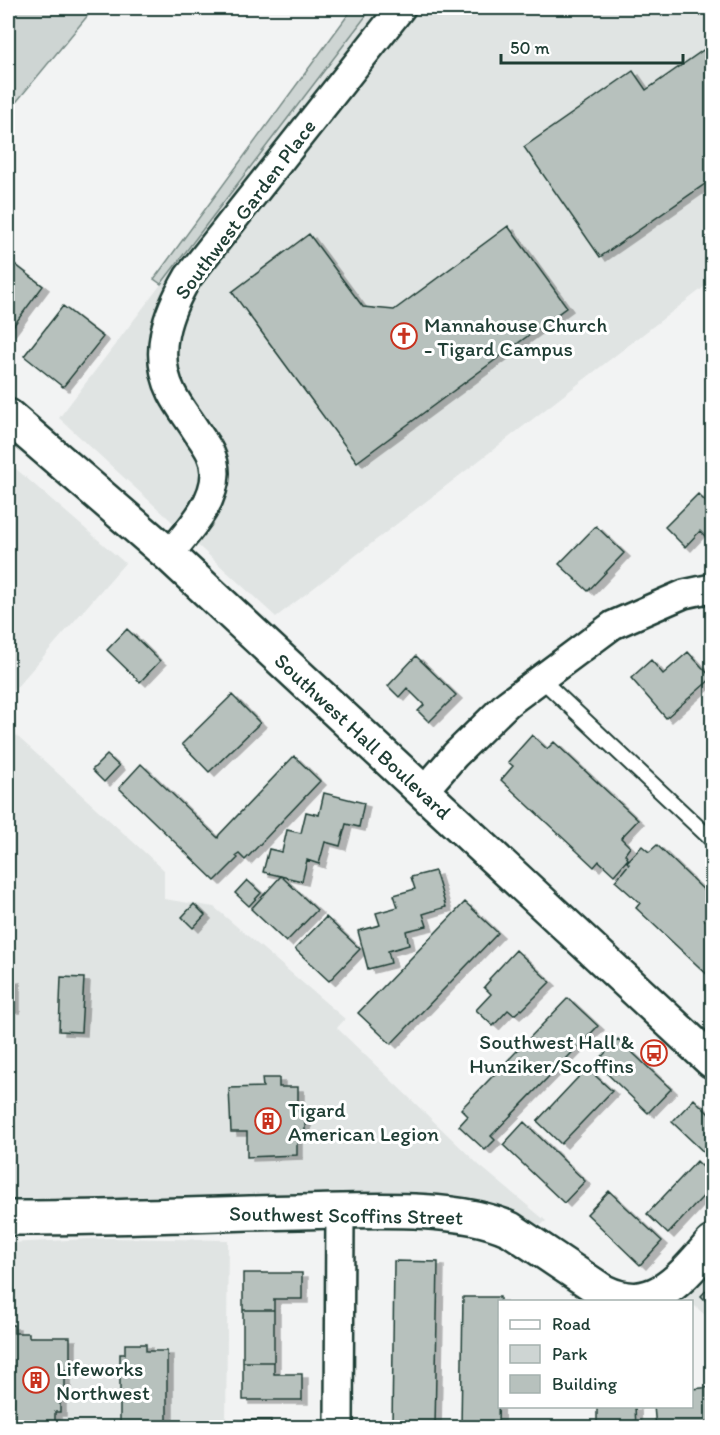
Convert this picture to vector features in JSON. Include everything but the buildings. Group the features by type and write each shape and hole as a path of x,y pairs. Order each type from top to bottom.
{"main road":[{"name":"Southwest Hall Boulevard","path":"8,416 169,555 712,1061"},
{"name":"Southwest Scoffins Street","path":"8,1218 340,1211 446,1214 493,1221 530,1241 589,1284 618,1299 636,1300 653,1296 668,1288 681,1278 712,1243"}],"street":[{"name":"Southwest Garden Place","path":"169,555 196,519 211,494 215,473 212,454 173,394 164,374 162,353 164,327 173,302 188,277 401,8"},
{"path":"423,792 455,755 507,704 613,625 684,594 712,588"},
{"path":"339,1428 340,1211"}],"lane":[{"path":"541,679 703,829 712,840"}],"shaded area":[{"path":"372,8 712,8 712,281 276,617 59,418"},
{"path":"8,462 125,563 8,697"},
{"path":"8,728 164,870 164,899 214,907 345,1019 337,1028 480,1166 546,1221 541,1225 476,1205 386,1194 8,1201"},
{"path":"109,1238 228,1240 226,1427 8,1427 8,1243"},
{"path":"712,1267 712,1321 693,1305 693,1300 688,1300 683,1296"}],"green space":[{"path":"9,8 94,8 8,112 8,10"},
{"path":"353,8 372,8 161,284 154,279"}],"place":[{"name":"Mannahouse Church - Tigard Campus","path":"404,336"},
{"name":"Southwest Hall & Hunziker/Scoffins","path":"654,1053"},
{"name":"Tigard American Legion","path":"268,1121"},
{"name":"Lifeworks Northwest","path":"36,1380"}]}
